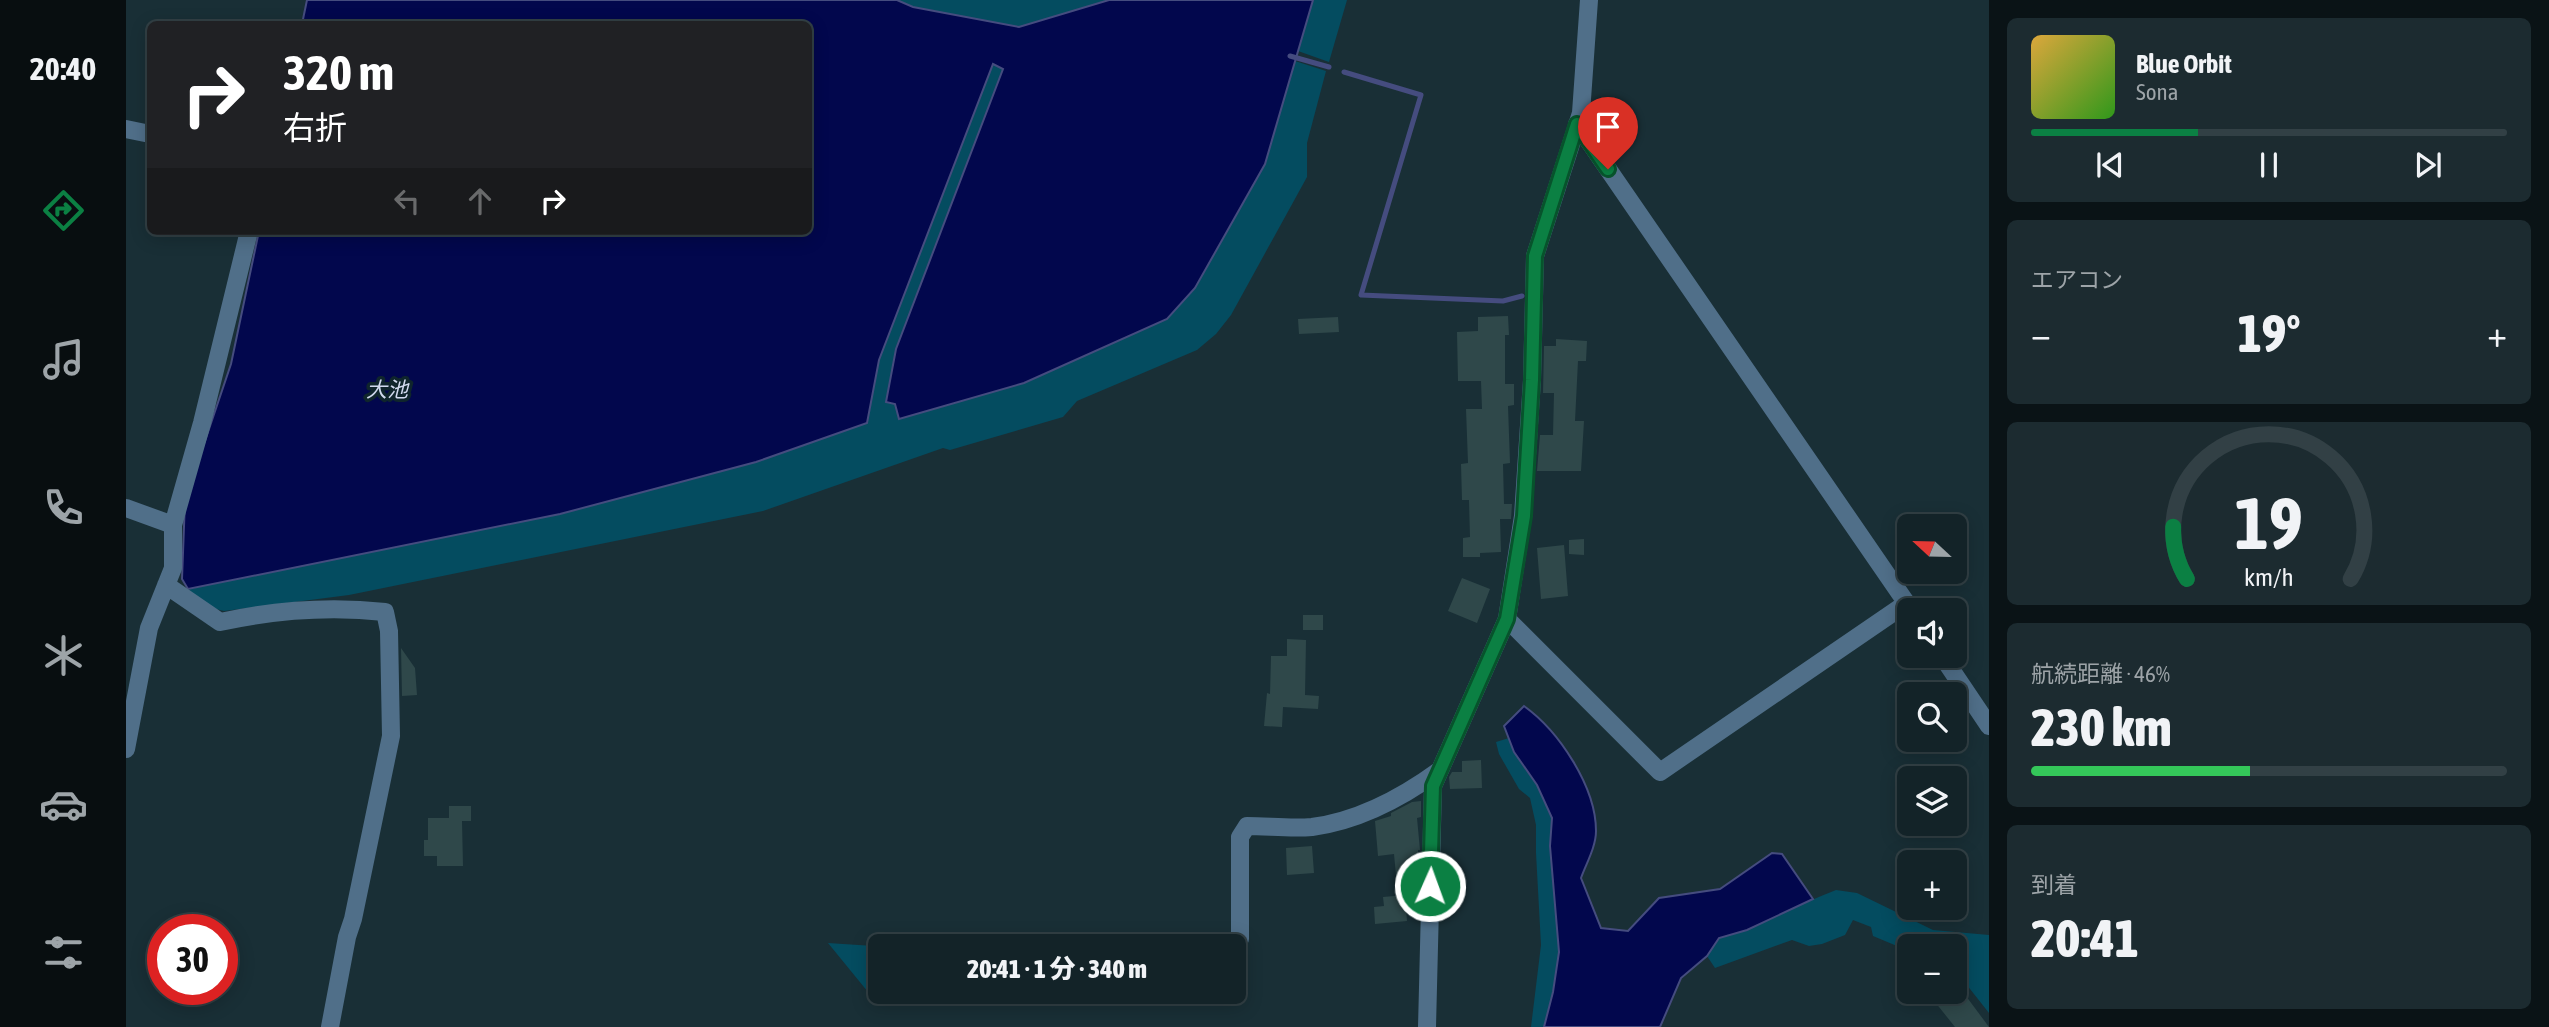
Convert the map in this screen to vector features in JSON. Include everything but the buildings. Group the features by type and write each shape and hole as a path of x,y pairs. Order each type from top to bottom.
{"street":[{"path":"1427,1027 1433,786 1507,619 1524,516 1532,380 1535,256 1581,113 1589,0"},
{"path":"1577,124 1903,598"},
{"path":"126,130 147,134"},
{"path":"126,749 149,628 173,568 173,525 202,423 248,235"},
{"path":"126,508 173,525"},
{"path":"166,586 220,622 264,613 346,608 385,612 389,631 391,736 330,1027"},
{"path":"1507,619 1660,772 1897,615"},
{"path":"1950,668 1989,726"},
{"path":"1240,934 1240,837 1247,826 1312,827 1366,813 1418,786 1440,770"}],"shaded area":[{"path":"897,0 1109,0 1019,27 913,7"},
{"path":"1313,0 1347,0 1329,62 1298,51"},
{"path":"1295,61 1326,71 1307,143 1307,177 1231,315 1216,334 1197,350 1077,401 1063,417 950,450 943,448 763,511 349,595 224,611 203,606 188,589 560,514 756,462 867,423 879,360 993,64 1004,68 896,349 886,402 895,404 900,419 1024,383 1167,319 1195,288 1265,164"},
{"path":"1509,738 1522,765 1537,785 1552,818 1550,846 1559,952 1544,1027 1531,1027 1541,945 1536,825 1530,798 1519,789 1499,754 1496,742"},
{"path":"1836,890 1857,893 1897,912 1897,920 1912,920 1933,930 1989,935 1989,1013 1967,985 1967,934 1897,934 1897,946 1873,936 1871,927 1853,920 1845,935 1822,944 1809,946 1792,940 1715,968 1707,956 1719,938 1749,928"},
{"path":"828,943 868,946 868,992"}],"water":[{"name":"大池","path":"307,0 897,0 913,7 1019,27 1109,0 1313,0 1265,164 1195,288 1167,319 1024,383 899,419 895,404 886,402 896,349 1003,69 993,64 879,360 867,423 756,462 560,514 188,589 182,579 185,500 231,364 258,235 812,235 812,21 303,21"},
{"path":"1524,706 1562,745 1590,796 1596,837 1581,878 1601,928 1628,931 1659,898 1720,889 1772,853 1782,854 1813,899 1747,930 1719,938 1707,956 1681,978 1660,1027 1544,1027 1559,952 1550,846 1552,818 1537,785 1514,752 1504,726"}],"waterway":[{"path":"1290,56 1329,67"},
{"path":"1344,72 1421,95 1361,295 1503,301 1522,296"}],"route":[{"path":"1430,886 1433,786 1507,619 1524,516 1532,380 1535,256 1577,124 1608,169"}]}
